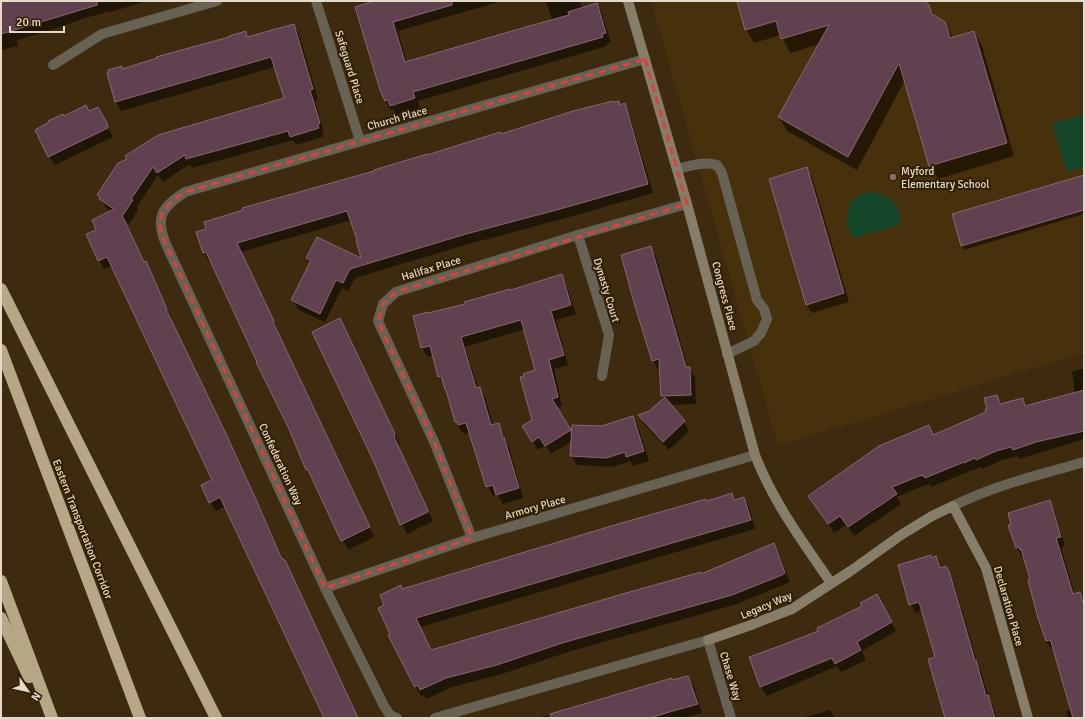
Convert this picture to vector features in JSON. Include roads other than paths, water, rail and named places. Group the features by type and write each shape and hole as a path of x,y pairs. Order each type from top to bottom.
{"highway":[{"path":"1,289 216,718"},
{"name":"Eastern Transportation Corridor","path":"1,350 140,718"},
{"path":"1,581 51,718"},
{"path":"1,618 51,718"}],"street":[{"path":"53,65 102,34 217,1"},
{"name":"Safeguard Place","path":"316,1 360,141"},
{"name":"Congress Place","path":"628,1 687,204 755,455 779,507 831,583"},
{"name":"Church Place","path":"162,213 172,201 185,192 645,59"},
{"path":"677,169 702,163 709,163 717,165 722,173 758,300 764,309 766,320 761,333 754,341 727,354"},
{"name":"Halifax Place","path":"472,538 435,444 378,321 384,304 396,292 578,235 687,204"},
{"name":"Confederation Way","path":"162,213 160,228 165,242 325,588 384,706 390,715 397,718"},
{"name":"Dynasty Court","path":"578,235 609,335 602,376"},
{"name":"Armory Place","path":"325,588 472,538 755,455"},
{"name":"Legacy Way","path":"435,718 708,640 792,609 852,570 901,534 932,516 966,500 1012,483 1084,462"},
{"name":"Declaration Place","path":"953,506 986,568 1028,718"},
{"name":"Chase Way","path":"708,640 731,718"}],"place":[{"name":"Myford Elementary School","path":"893,177"}]}
